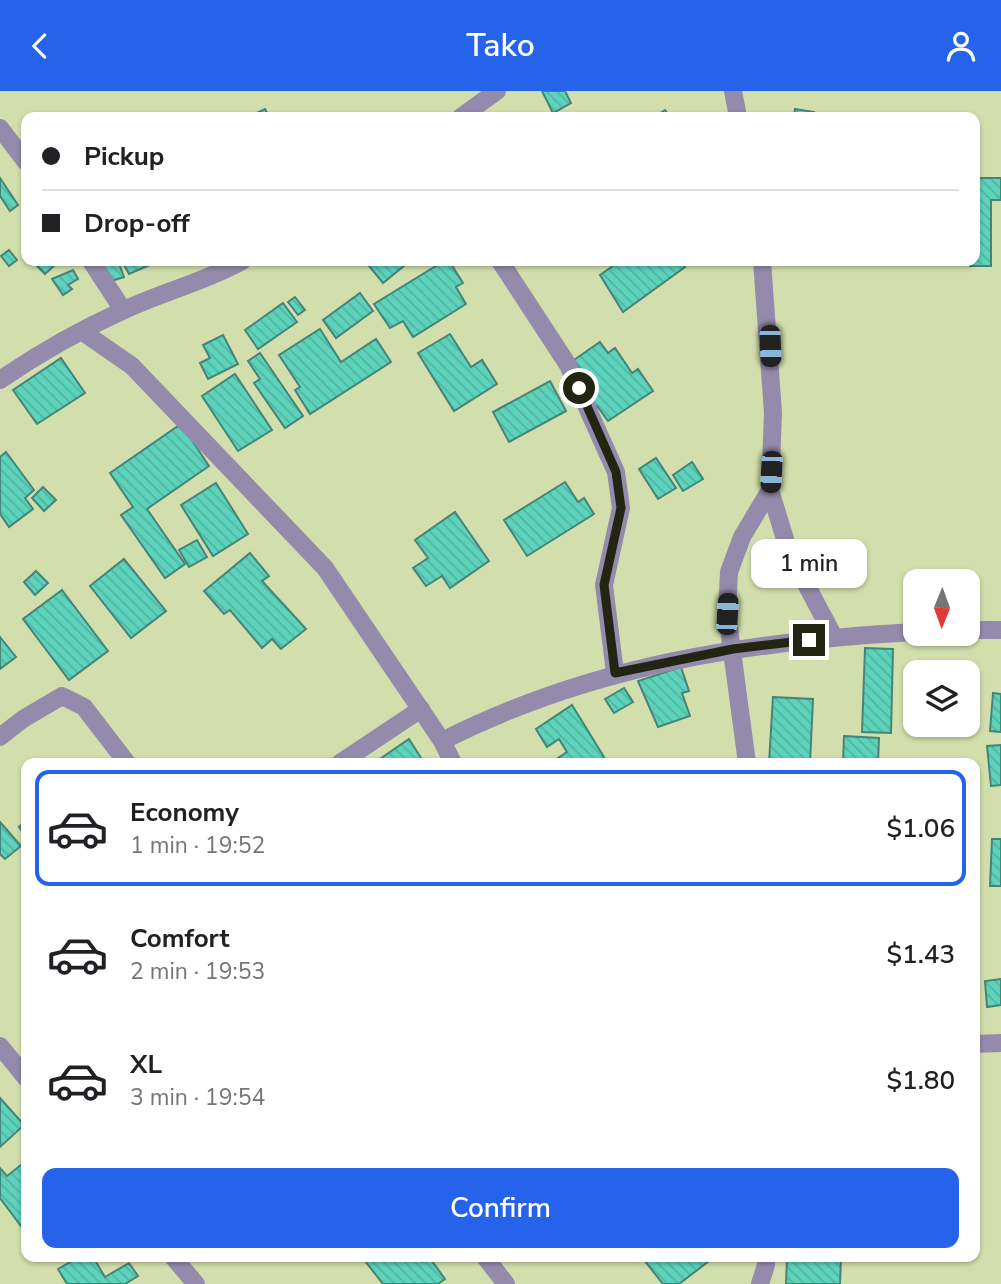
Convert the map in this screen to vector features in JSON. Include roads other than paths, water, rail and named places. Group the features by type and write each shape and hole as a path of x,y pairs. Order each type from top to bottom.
{"street":[{"path":"468,112 498,91"},
{"path":"733,91 737,112"},
{"path":"0,128 21,155"},
{"path":"94,266 123,310"},
{"path":"0,380 123,310 233,266"},
{"path":"503,266 568,365 616,472 621,508 604,585 615,673"},
{"path":"762,266 773,413 770,490 789,552 834,637"},
{"path":"83,332 132,366 325,568 421,709 450,758"},
{"path":"746,758 727,614 729,572 741,537 770,490"},
{"path":"980,630 1001,630"},
{"path":"442,741 500,713 615,673 733,649 834,637 903,633"},
{"path":"0,737 23,719 62,696 83,707 123,758"},
{"path":"348,758 421,709"},
{"path":"980,1044 1001,1042"},
{"path":"0,1046 21,1072"},
{"path":"177,1262 196,1284"},
{"path":"489,1262 506,1284"},
{"path":"760,1284 765,1262"}]}
